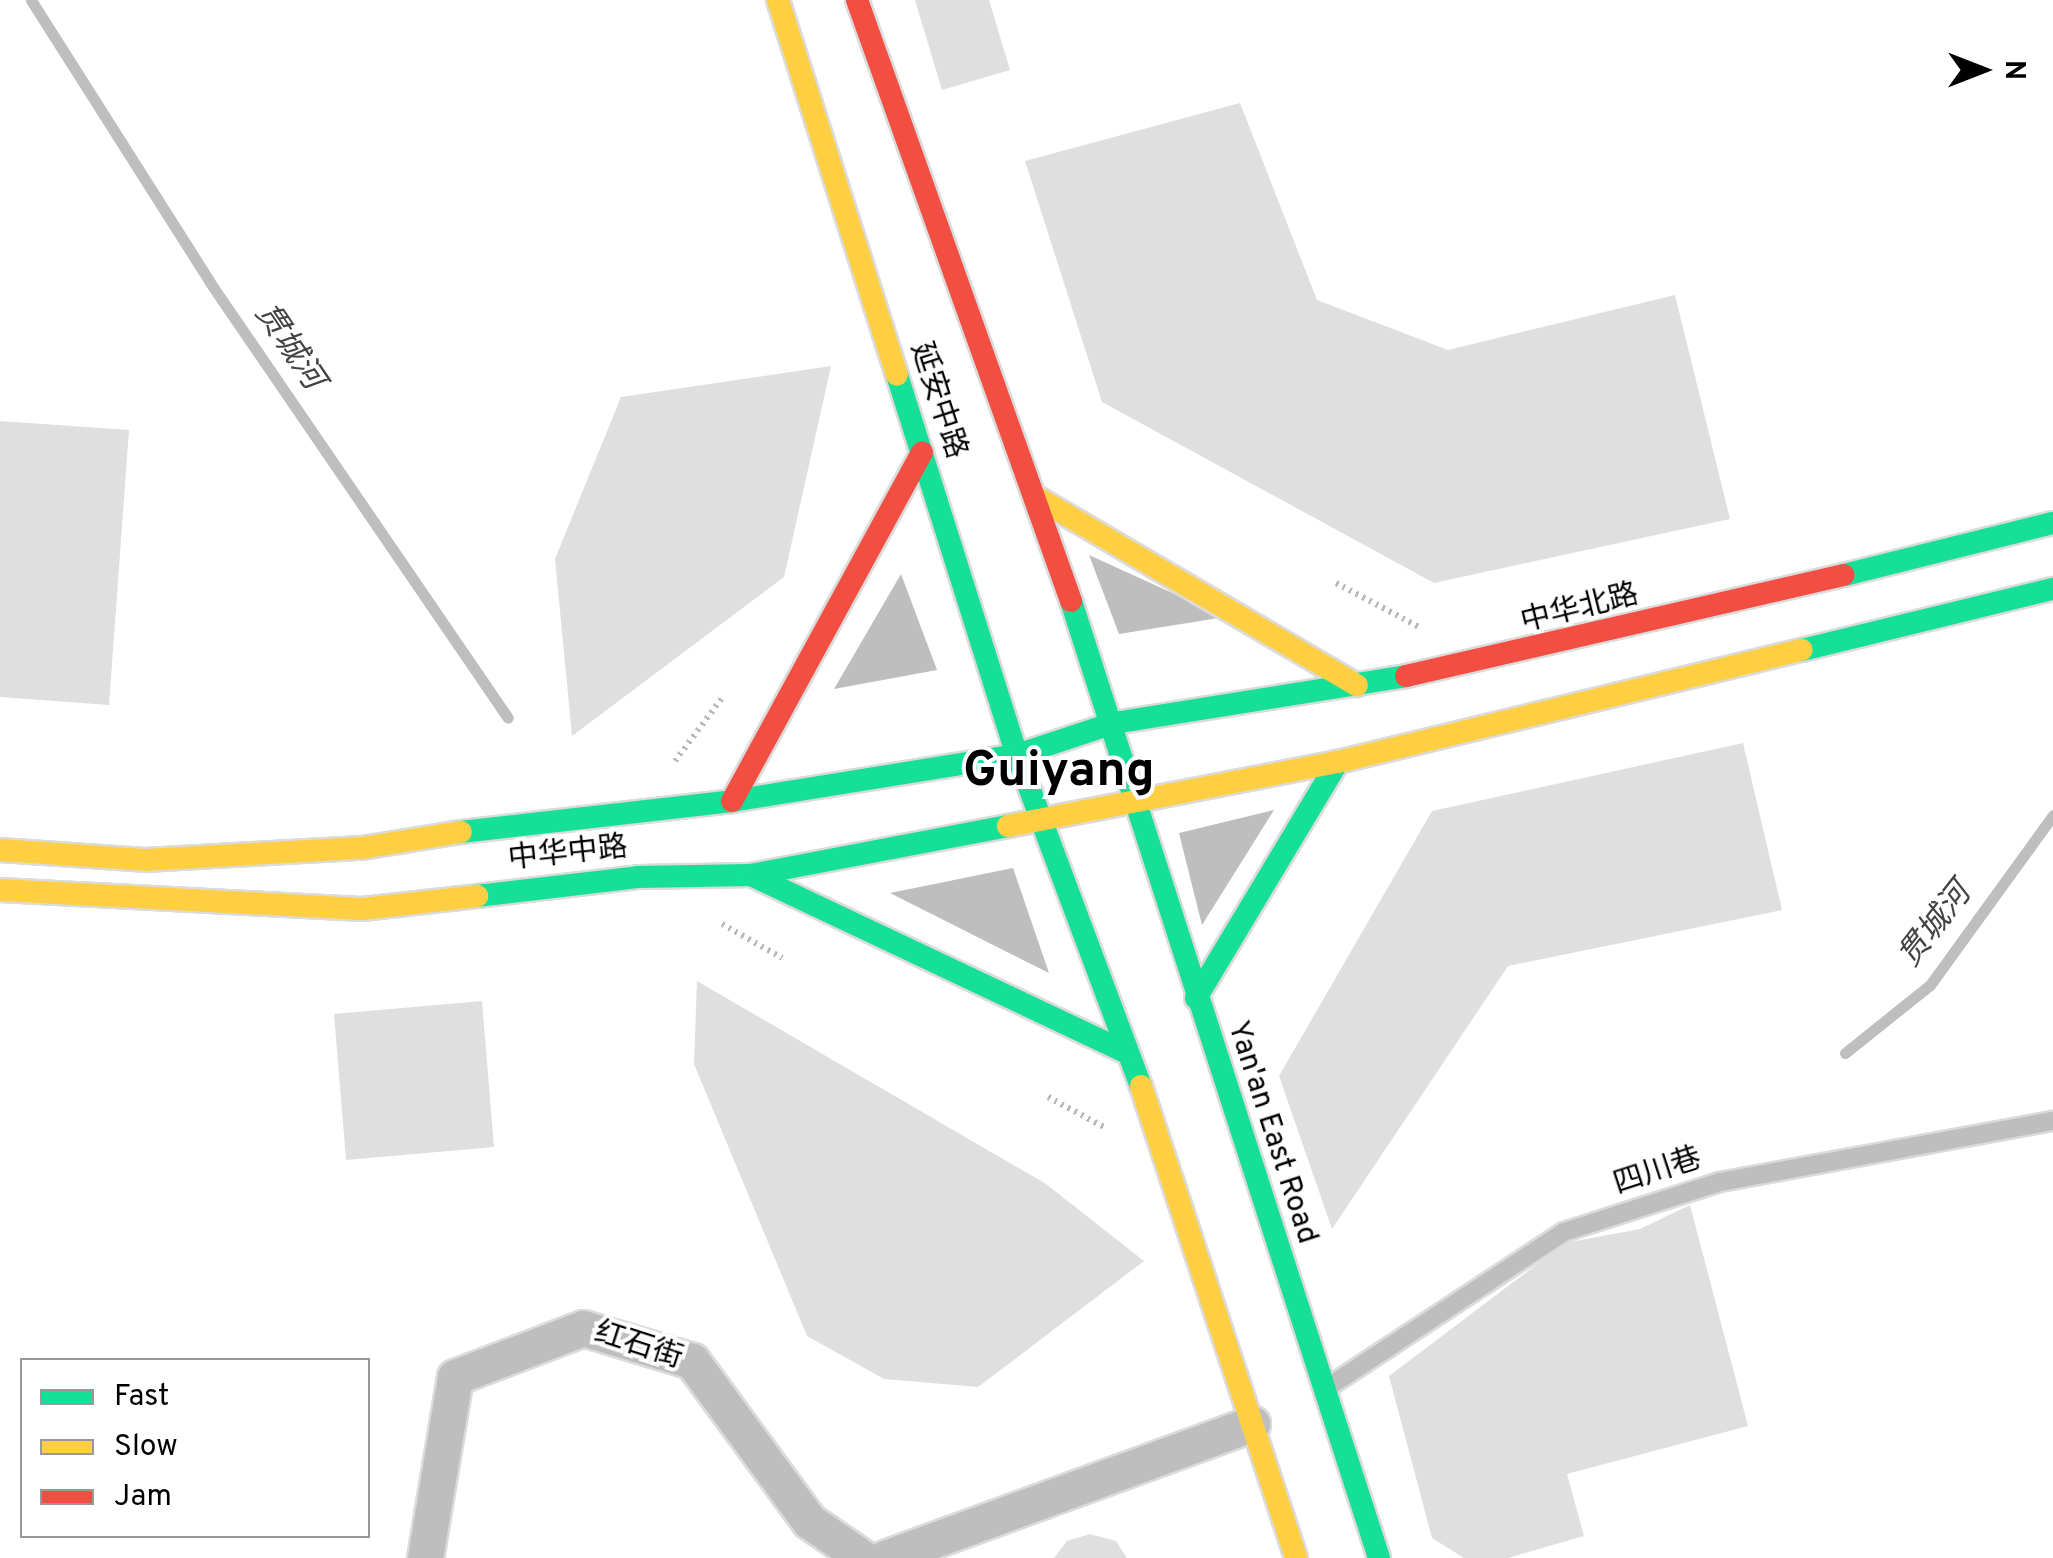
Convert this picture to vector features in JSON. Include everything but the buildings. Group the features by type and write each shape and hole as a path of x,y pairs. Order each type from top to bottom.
{"main road":[{"name":"延安中路","path":"778,0 1017,755 1042,819"},
{"name":"延安中路","path":"857,0 1114,724"},
{"path":"732,802 922,452"},
{"path":"1036,498 1357,685"},
{"name":"中华北路","path":"1114,724 1489,663 2053,523"},
{"path":"1138,800 1338,762 2053,588"},
{"name":"中华中路","path":"0,850 145,860 362,848 515,822 732,802 1017,755 1114,724"},
{"name":"Yan'an East Road","path":"1114,724 1196,998 1380,1558"},
{"path":"1196,998 1338,762"},
{"name":"中华中路","path":"0,890 362,910 638,876 750,875 1138,800"},
{"path":"1042,819 1127,1053 1296,1558"},
{"path":"750,875 1127,1053"}],"street":[{"name":"红石街","path":"425,1558 456,1377 583,1328 692,1362 809,1520 863,1558"},
{"path":"886,1558 1252,1424"}],"lane":[{"name":"四川巷","path":"1324,1390 1564,1232 1720,1182 2053,1121"}],"path":[{"path":"1336,583 1489,663"}],"shaded area":[{"path":"1089,555 1225,617 1119,634"},
{"path":"901,574 937,670 834,689"},
{"path":"1274,810 1202,925 1179,833"},
{"path":"1013,868 1049,973 890,893"}],"waterway":[{"name":"贯城河","path":"31,0 209,281 508,718"},
{"name":"贯城河","path":"1845,1053 1930,985 2053,815"}],"traffic: fast":[{"path":"897,375 1017,755 1141,1086"},
{"path":"1844,575 2053,523"},
{"path":"1802,650 2053,589"},
{"path":"1071,601 1379,1558"},
{"path":"461,832 732,801 1017,755 1114,723 1406,676"},
{"path":"1196,998 1338,762"},
{"path":"477,896 638,877 751,875 1008,826"},
{"path":"751,875 1127,1053"}],"traffic: slow":[{"path":"778,0 897,375"},
{"path":"1036,497 1357,685"},
{"path":"1008,826 1338,762 1802,650"},
{"path":"0,850 145,860 362,848 461,832"},
{"path":"0,890 362,909 477,896"},
{"path":"1141,1086 1296,1558"}],"traffic: jam":[{"path":"857,0 1071,601"},
{"path":"732,801 922,452"},
{"path":"1406,676 1844,575"}],"district":[{"name":"Guiyang","path":"1059,773"}]}
